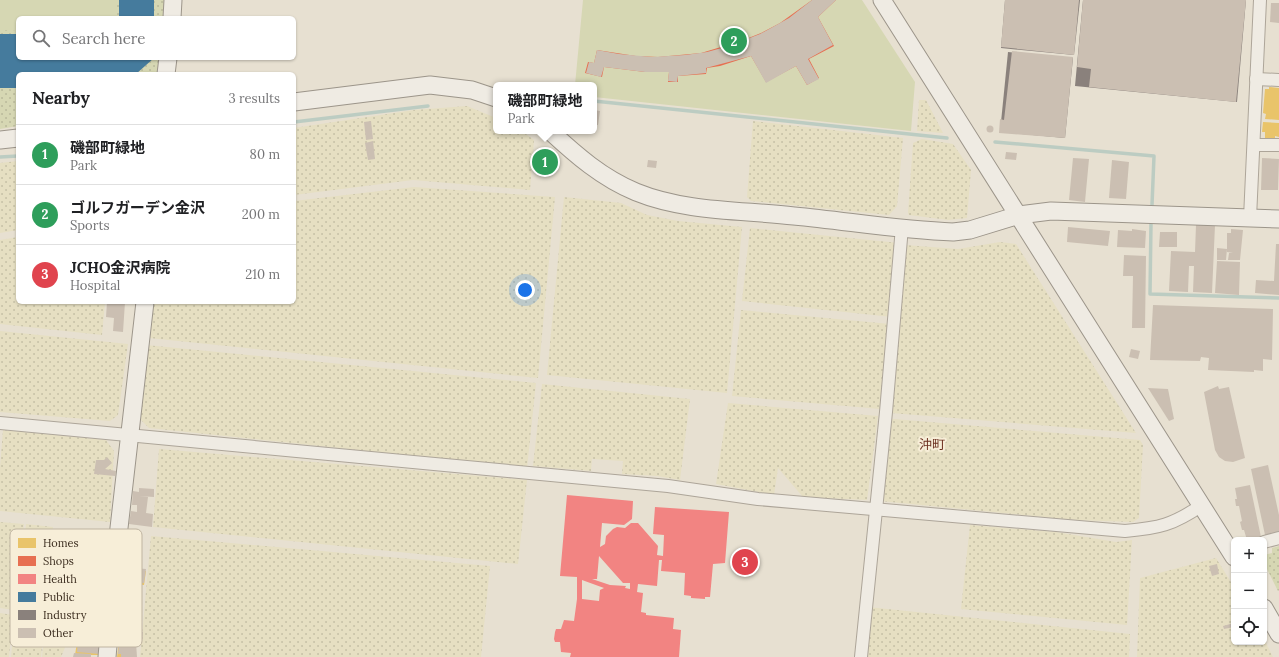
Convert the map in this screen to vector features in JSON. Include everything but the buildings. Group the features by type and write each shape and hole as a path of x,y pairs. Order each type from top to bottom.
{"street":[{"path":"172,16 174,0"},
{"path":"882,0 1231,549"},
{"path":"1250,218 1260,0"},
{"path":"166,72 168,60"},
{"path":"1256,79 1279,80"},
{"path":"296,102 430,86 472,90 493,97"},
{"path":"553,134 589,166 614,182 636,192 659,199 702,208 942,231 970,230 1019,215 1051,211 1279,219"},
{"path":"0,140 16,138"},
{"path":"1254,145 1279,145"},
{"path":"861,657 902,227"},
{"path":"119,529 145,304"},
{"path":"0,423 668,486 758,499 1125,531 1156,528 1183,518 1202,505"},
{"path":"1267,541 1279,538"},
{"path":"1265,609 1279,634"},
{"path":"107,657 108,647"}],"shaded area":[{"path":"919,100 926,100 943,133 917,131"},
{"path":"467,106 493,117 493,134 526,134 534,140 530,190 413,180 296,195 296,128 414,110"},
{"path":"753,121 903,138 897,206 889,215 751,201 747,197"},
{"path":"922,139 953,144 971,170 967,218 948,220 909,215 913,143"},
{"path":"16,161 16,230 0,233 0,163"},
{"path":"414,187 555,197 538,378 149,338 152,304 296,304 296,201"},
{"path":"564,197 621,203 647,215 678,221 742,227 727,393 547,375"},
{"path":"750,228 899,243 892,317 742,301"},
{"path":"16,237 16,304 105,304 102,335 0,324 0,240"},
{"path":"1000,242 1016,244 1136,433 891,413 905,245 958,249"},
{"path":"741,310 890,324 880,409 732,396"},
{"path":"0,331 128,344 118,415 110,421 0,412"},
{"path":"146,345 536,383 527,468 149,428 139,418"},
{"path":"542,384 690,399 680,480 657,476 622,474 623,461 592,459 591,471 533,466"},
{"path":"728,403 878,416 867,500 803,497 778,468 774,495 716,484"},
{"path":"894,419 1140,440 1143,445 1139,518 1133,522 1075,520 880,501 888,421"},
{"path":"3,430 106,440 114,451 110,522 0,511 0,467"},
{"path":"159,449 527,480 518,564 153,527"},
{"path":"0,522 24,524 23,529 10,529 10,609 0,608"},
{"path":"26,524 53,527 53,529 25,529"},
{"path":"970,525 1056,532 1116,542 1132,540 1127,625 961,609"},
{"path":"151,536 490,566 481,657 140,657"},
{"path":"1216,558 1231,582 1231,645 1267,645 1273,657 1137,657 1140,578"},
{"path":"868,607 1130,634 1129,657 863,657"},
{"path":"0,613 10,615 10,646 9,657 0,657"},
{"path":"12,647 42,647 41,657 11,657"},
{"path":"43,647 65,647 61,657 42,657"}],"green space":[{"path":"0,0 165,0 163,16 16,16 16,60 159,60 158,72 16,72 16,126 0,129"},
{"path":"0,0 116,0 116,16 16,16 16,31 0,30"},
{"path":"583,0 862,0 915,82 911,131 597,97 597,82 575,82"},
{"path":"1279,546 1278,591 1267,569 1267,554 1272,553 1272,548"}],"waterway":[{"path":"597,101 947,138"},
{"path":"296,122 428,106"},
{"path":"995,142 1154,156 1152,205"},
{"path":"0,157 16,156"},
{"path":"1151,223 1150,294 1279,298"}],"place":[{"name":"ゴルフガーデン金沢","path":"734,41"},
{"name":"磯部町緑地","path":"545,162"},
{"name":"JCHO金沢病院","path":"745,562"}],"district":[{"name":"沖町","path":"932,444"}]}
